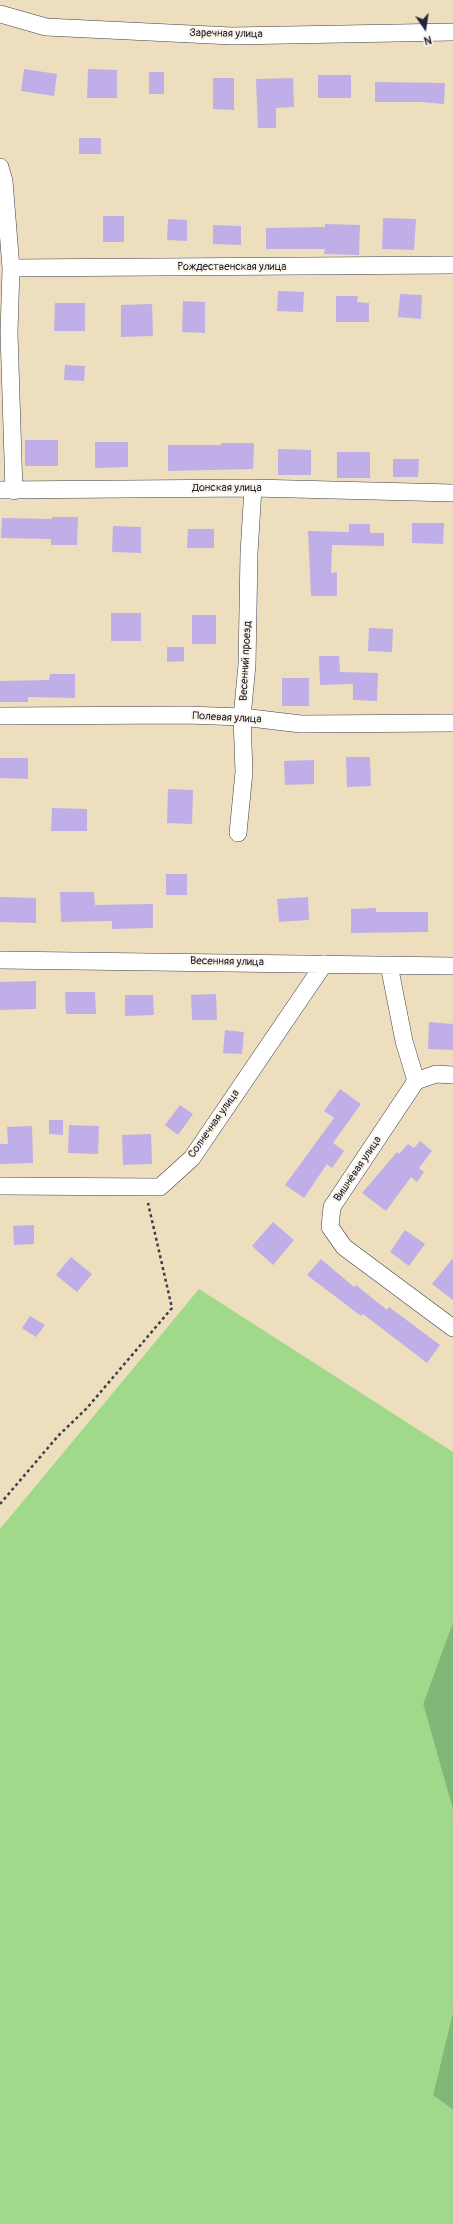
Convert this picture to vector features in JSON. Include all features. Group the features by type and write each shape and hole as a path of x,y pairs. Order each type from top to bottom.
{"street":[{"name":"Заречная улица","path":"0,14 46,27 232,36 453,32"},
{"path":"0,167 4,181 11,268 5,333 7,491"},
{"name":"Рождественская улица","path":"11,268 453,265"},
{"name":"Донская улица","path":"7,491 253,488 453,493"},
{"name":"Весенний проезд","path":"238,833 244,772 242,717 247,665 249,553 253,488"},
{"name":"Полевая улица","path":"0,716 242,717 301,724 453,723"},
{"name":"Весенняя улица","path":"0,960 453,966"},
{"name":"Солнечная улица","path":"0,1186 160,1187 192,1158 324,964"},
{"path":"389,965 404,1041 416,1081 436,1074 453,1075"},
{"name":"Вишнёвая улица","path":"416,1081 332,1207 330,1227 344,1247 453,1328"}],"path":[{"path":"0,1504 58,1436 87,1408 172,1308 154,1236 145,1187"}],"green space":[{"path":"199,1289 453,1452 453,1622 423,1704 453,1810 453,2012 433,2095 453,2110 453,2224 0,2224 0,1529"},
{"path":"453,1622 453,1810 423,1704"},
{"path":"453,2012 453,2110 433,2095"}],"building":[{"path":"24,69 57,74 54,96 21,91"},
{"path":"88,69 117,70 117,98 87,98"},
{"path":"149,72 164,72 164,94 149,94"},
{"path":"318,75 351,75 351,98 318,98"},
{"path":"213,78 234,78 234,110 213,109"},
{"path":"293,78 294,107 276,108 276,128 258,128 256,79"},
{"path":"375,82 445,83 444,104 421,102 375,102"},
{"path":"79,138 101,138 101,154 79,154"},
{"path":"103,216 124,216 124,242 103,242"},
{"path":"383,218 416,219 414,250 382,249"},
{"path":"168,219 187,220 187,241 167,240"},
{"path":"325,224 360,225 359,255 324,254 325,249 266,249 266,228 325,227"},
{"path":"213,225 241,226 241,245 213,244"},
{"path":"278,291 304,292 303,312 277,311"},
{"path":"400,294 422,295 421,319 398,317"},
{"path":"336,296 358,296 357,302 369,303 369,322 336,322"},
{"path":"183,301 205,302 205,333 182,332"},
{"path":"55,303 85,303 85,331 54,331"},
{"path":"152,304 153,336 121,337 121,305"},
{"path":"65,365 85,366 84,381 64,380"},
{"path":"25,440 58,440 58,466 25,466"},
{"path":"95,442 128,442 128,467 95,468"},
{"path":"221,443 254,443 253,469 168,471 168,445 221,445"},
{"path":"278,449 311,450 311,475 278,475"},
{"path":"337,452 370,452 370,478 337,478"},
{"path":"393,459 419,459 418,477 393,477"},
{"path":"52,517 78,517 77,545 51,545 51,539 1,538 2,518 52,519"},
{"path":"412,523 444,523 443,544 412,543"},
{"path":"349,524 370,524 370,533 384,533 384,546 332,545 331,573 337,572 337,596 311,596 308,531 349,532"},
{"path":"113,526 141,527 141,553 112,552"},
{"path":"188,529 214,529 214,548 187,548"},
{"path":"111,613 141,613 141,641 111,641"},
{"path":"192,615 216,615 216,644 192,644"},
{"path":"369,628 393,629 392,652 368,651"},
{"path":"167,647 184,647 184,661 167,662"},
{"path":"319,656 339,656 340,672 378,673 377,701 353,700 353,684 320,685"},
{"path":"50,674 75,674 75,698 28,697 28,702 0,702 0,681 49,680"},
{"path":"282,678 309,678 309,706 282,706"},
{"path":"346,757 370,757 371,786 347,787"},
{"path":"0,758 28,758 28,779 0,778"},
{"path":"314,760 314,784 285,785 284,761"},
{"path":"168,789 193,790 192,824 167,823"},
{"path":"52,808 87,809 87,831 51,831"},
{"path":"166,874 187,874 187,895 166,895"},
{"path":"60,892 94,892 95,905 153,904 153,928 112,929 112,921 61,922"},
{"path":"0,897 36,898 36,923 0,922"},
{"path":"308,897 309,920 279,922 277,899"},
{"path":"376,908 376,912 428,912 428,932 351,933 351,909"},
{"path":"36,981 36,1009 0,1010 0,982"},
{"path":"65,992 95,992 96,1014 66,1014"},
{"path":"216,994 217,1020 192,1020 191,995"},
{"path":"125,995 153,995 154,1015 125,1016"},
{"path":"429,1022 453,1024 453,1050 428,1049"},
{"path":"225,1030 244,1032 242,1054 223,1053"},
{"path":"340,1089 361,1104 333,1143 344,1151 332,1168 327,1164 304,1198 285,1185 334,1118 324,1111"},
{"path":"180,1105 193,1114 178,1135 165,1125"},
{"path":"49,1120 63,1120 63,1135 49,1134"},
{"path":"69,1125 99,1126 98,1154 68,1153"},
{"path":"32,1126 33,1163 0,1164 0,1144 8,1144 7,1127"},
{"path":"151,1134 152,1164 123,1165 122,1135"},
{"path":"420,1141 432,1151 419,1168 424,1172 417,1182 411,1177 386,1211 362,1193 397,1152 399,1154 408,1144 414,1148"},
{"path":"273,1222 294,1240 273,1265 252,1246"},
{"path":"34,1225 34,1244 14,1245 13,1226"},
{"path":"405,1230 425,1244 409,1266 390,1252"},
{"path":"71,1257 92,1274 77,1292 56,1275"},
{"path":"453,1258 453,1300 432,1284"},
{"path":"321,1259 354,1287 356,1285 387,1310 389,1307 440,1345 427,1363 363,1314 361,1316 307,1275"},
{"path":"30,1316 45,1325 36,1337 22,1328"}]}
